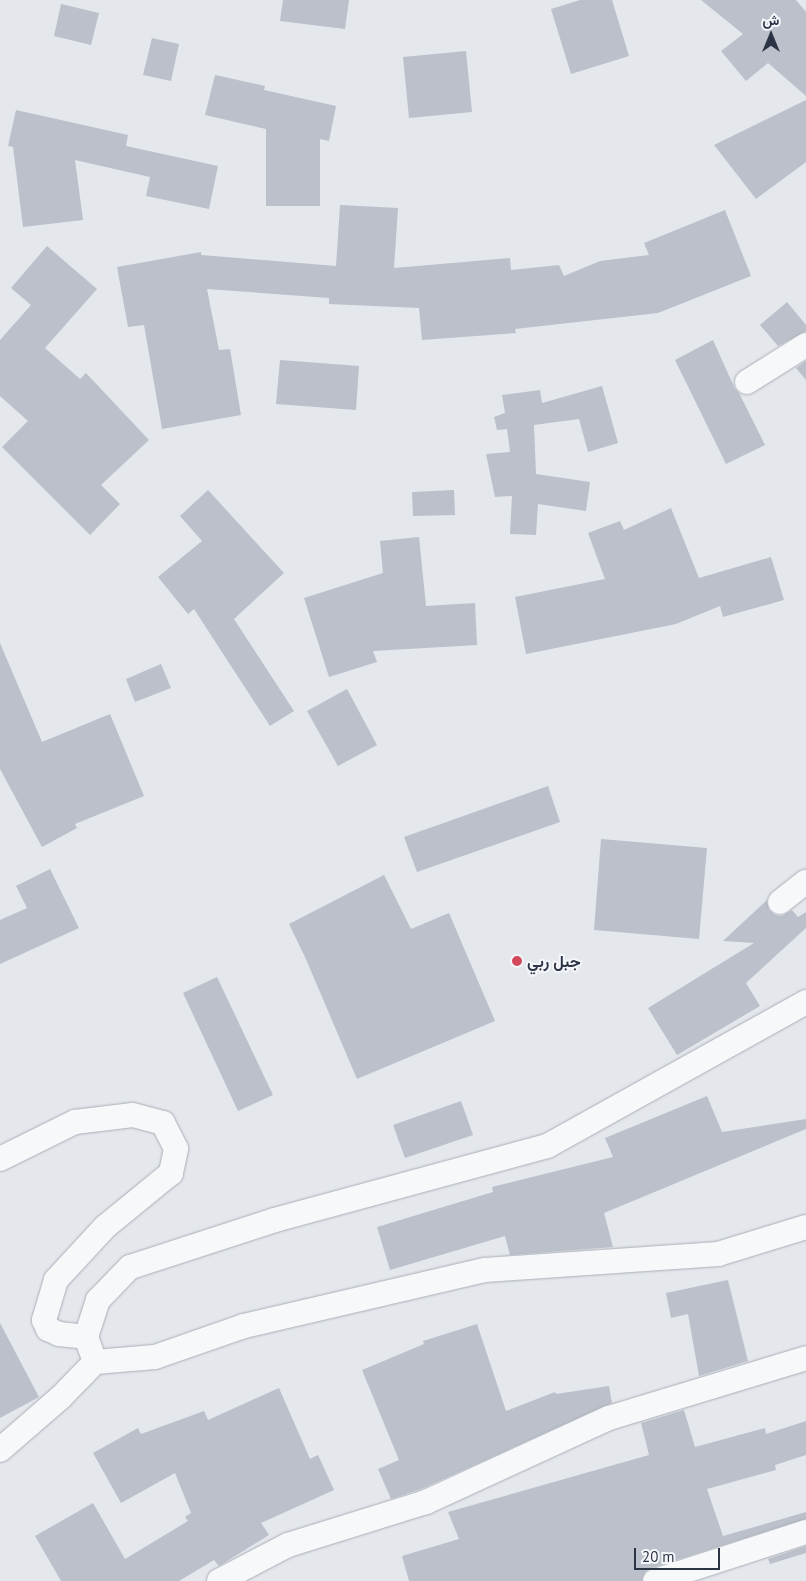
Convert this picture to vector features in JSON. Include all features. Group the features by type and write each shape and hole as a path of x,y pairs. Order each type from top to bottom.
{"street":[{"path":"747,382 806,344"},
{"path":"780,902 806,882"},
{"path":"95,1362 86,1336 98,1300 130,1268 275,1220 547,1146 806,1002"},
{"path":"0,1159 75,1122 133,1116 163,1123 176,1150 171,1172 106,1227 56,1280 44,1320 48,1329 59,1334 86,1336"},
{"path":"0,1450 61,1397 95,1362 155,1357 244,1326 485,1270 718,1254 806,1227"},
{"path":"219,1581 288,1545 426,1502 610,1418 806,1358"},
{"path":"656,1581 806,1532"}],"building":[{"path":"283,0 349,0 345,29 280,21"},
{"path":"580,0 612,0 629,56 571,74 551,9"},
{"path":"701,0 796,0 806,12 806,96 768,63 746,81 721,51 743,34"},
{"path":"61,4 99,13 91,45 54,36"},
{"path":"152,38 179,44 171,81 143,75"},
{"path":"466,51 472,112 409,118 403,57"},
{"path":"215,75 265,86 264,90 336,106 329,141 320,139 320,206 266,206 266,129 205,115"},
{"path":"806,100 806,162 756,199 714,145"},
{"path":"16,110 128,135 126,146 218,166 209,209 146,196 150,177 75,160 83,220 23,227 13,147 8,146"},
{"path":"340,205 398,208 394,268 510,258 511,270 559,265 564,276 600,261 649,255 644,243 725,210 751,276 658,313 515,329 516,333 422,340 419,308 329,304 329,298 207,289 219,350 230,349 241,415 162,429 144,325 128,327 117,267 201,252 201,255 336,266"},
{"path":"47,246 97,289 45,348 80,379 86,373 149,440 101,485 120,504 90,535 2,447 28,421 0,396 0,340 31,305 11,288"},
{"path":"787,302 806,325 806,331 778,346 760,325"},
{"path":"713,340 735,389 739,393 765,445 726,464 675,360"},
{"path":"280,360 359,366 356,410 276,404"},
{"path":"806,361 806,380 796,368"},
{"path":"602,386 618,443 588,452 579,419 534,425 536,474 590,482 586,511 538,504 536,535 510,534 512,496 495,497 486,454 510,452 507,429 497,430 494,417 505,413 502,395 540,390 542,403"},
{"path":"208,490 284,573 234,619 294,711 270,726 194,609 188,614 158,577 202,541 180,516"},
{"path":"454,490 455,515 413,516 412,492"},
{"path":"671,508 699,578 771,557 784,600 723,617 720,606 676,624 526,654 515,597 605,579 588,533 620,521 624,530"},
{"path":"419,537 426,606 475,603 477,645 373,651 377,662 329,677 304,598 383,573 380,541"},
{"path":"0,643 42,742 110,714 144,796 75,824 77,828 42,847 0,769"},
{"path":"161,664 171,688 135,702 126,679"},
{"path":"347,689 377,745 338,766 307,711"},
{"path":"548,786 560,822 417,872 404,837"},
{"path":"601,839 707,848 699,939 594,930"},
{"path":"50,869 79,928 0,964 0,920 27,908 16,886"},
{"path":"384,875 411,929 449,913 495,1021 357,1079 289,924"},
{"path":"767,900 769,910 775,915 782,916 792,910 798,917 806,912 806,928 746,983 760,1006 677,1055 648,1008 754,943 723,941"},
{"path":"217,977 273,1095 238,1111 183,993"},
{"path":"707,1096 722,1132 806,1119 806,1129 604,1213 613,1247 510,1255 505,1236 390,1270 377,1227 493,1192 492,1187 613,1157 605,1138"},
{"path":"461,1101 473,1135 405,1158 393,1125"},
{"path":"728,1280 748,1361 699,1376 688,1314 671,1318 666,1293"},
{"path":"0,1323 39,1397 0,1418"},
{"path":"477,1324 506,1411 555,1392 556,1394 609,1386 612,1403 421,1489 391,1499 378,1469 399,1460 362,1370 424,1344 423,1341"},
{"path":"279,1388 310,1459 318,1455 334,1490 261,1523 269,1535 219,1566 214,1560 179,1581 61,1581 35,1536 93,1503 125,1559 188,1521 185,1517 191,1513 175,1473 121,1503 93,1453 138,1428 141,1434 204,1411 208,1420"},
{"path":"684,1410 695,1447 765,1428 766,1434 806,1421 806,1455 775,1465 776,1470 707,1489 723,1536 806,1512 806,1519 651,1568 645,1572 642,1581 409,1581 402,1556 459,1539 448,1512 649,1455 641,1423"},
{"path":"806,1546 806,1553 770,1564 768,1559"}],"place":[{"name":"جبل ربي","path":"517,961"}]}
